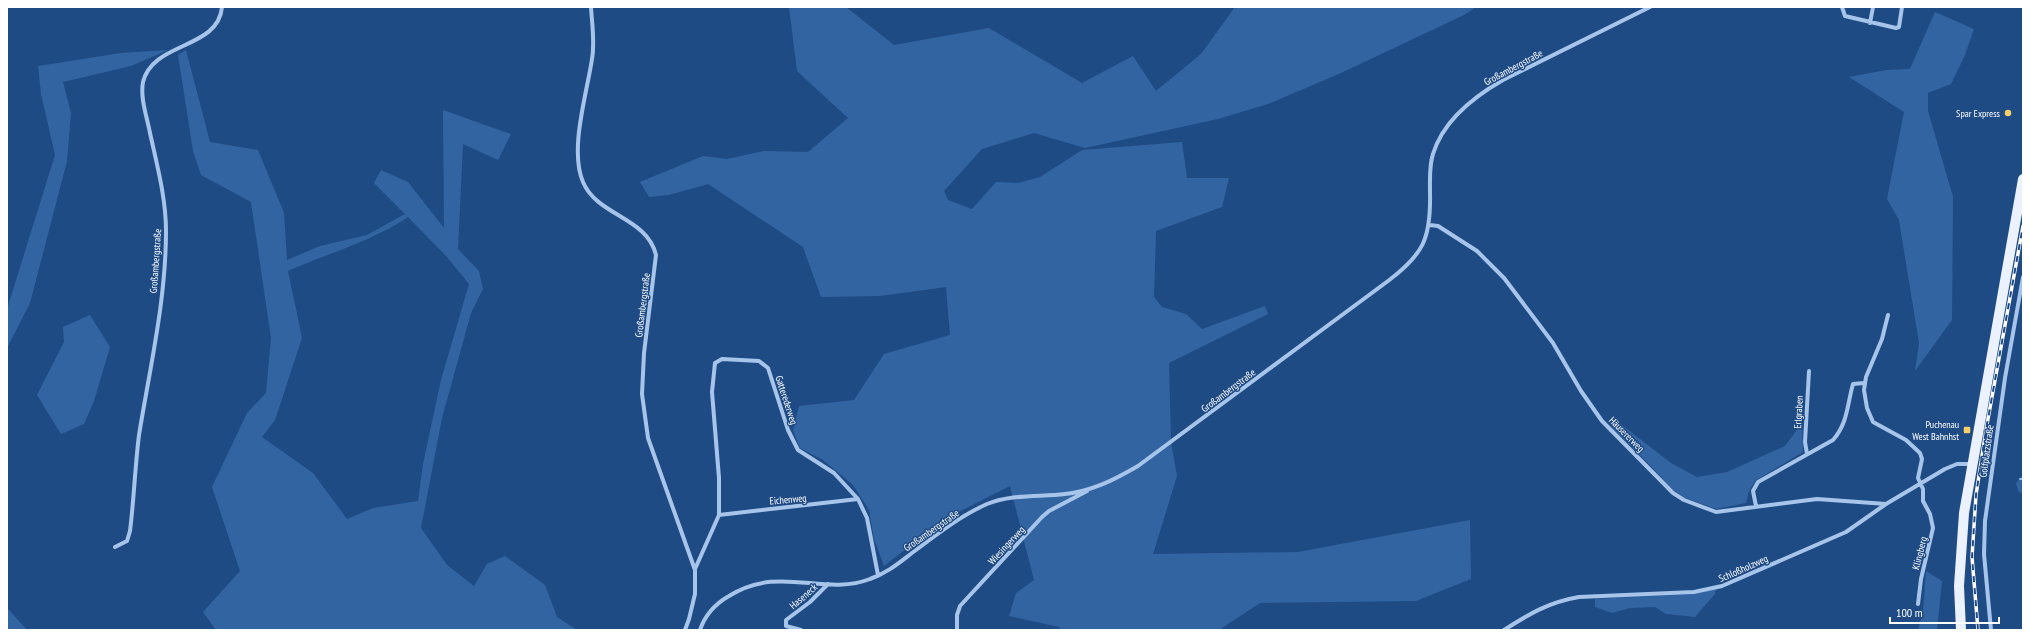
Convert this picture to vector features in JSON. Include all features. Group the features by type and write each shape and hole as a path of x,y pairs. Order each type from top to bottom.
{"main road":[{"path":"1961,630 1959,586 1960,553 1971,464 2023,179"}],"street":[{"name":"Großambergstraße","path":"115,547 120,546 127,541 130,531 137,455 155,342 165,255 166,230 164,203 144,102 143,83 148,72 158,61 171,51 205,35 214,29 220,19 222,7"},
{"name":"Großambergstraße","path":"591,7 592,58 578,149 579,172 588,191 598,201 642,231 655,248 656,255 642,374 644,414 652,451 695,570 694,598 685,630"},
{"name":"Großambergstraße","path":"700,630 710,612 718,604 750,585 795,581 828,584 860,582 890,570 961,518 988,504 1017,496 1065,494 1090,490 1118,478 1138,466 1404,269 1420,251 1430,225 1430,173 1433,154 1440,138 1465,106 1481,93 1503,80 1650,7"},
{"path":"1842,7 1845,16 1870,23 1898,28 1902,7"},
{"path":"1870,23 1873,7"},
{"name":"Häusererweg","path":"1430,225 1438,226 1488,261 1521,299 1553,343 1581,391 1602,421 1673,493 1684,500 1716,512 1817,499 1886,504"},
{"name":"Golfplatzstraße","path":"1991,630 1984,554 1985,521 2005,378 2023,276"},
{"path":"1888,315 1882,339 1864,383 1867,408 1873,422 1906,440 1920,453 1922,466 1918,478 1921,484"},
{"name":"Gatterederweg","path":"695,570 719,515 719,478 712,392 715,363 722,359 759,361 768,368 788,430 798,450 834,473 858,499 867,518 878,575"},
{"name":"Erlgraben","path":"1807,454 1805,442 1809,371"},
{"path":"1756,506 1753,491 1758,482 1833,440 1839,434 1847,418 1853,384 1864,383"},
{"name":"Schloßholzweg","path":"1504,630 1548,604 1560,600 1579,597 1694,592 1722,586 1846,532 1886,504 1957,464 1971,464"},
{"name":"Klingberg","path":"1918,604 1921,579 1933,528 1930,514 1923,501 1921,484"},
{"name":"Wiesingerweg","path":"957,630 957,615 960,606 1001,560 1049,511 1090,490"},
{"name":"Eichenweg","path":"719,515 858,499"},
{"name":"Haseneck","path":"801,630 786,626 786,620 810,602 828,584"}],"shaded area":[{"path":"789,7 846,7 894,45 989,28 1082,83 1133,56 1156,91 1201,54 1235,7 1476,7 1464,15 1341,73 1268,104 1218,119 1085,148 1034,133 982,149 944,191 948,200 972,209 996,182 1018,183 1040,177 1082,150 1182,142 1187,178 1229,178 1222,207 1156,231 1154,297 1162,307 1186,314 1202,329 1265,306 1268,314 1169,363 1171,442 1177,476 1153,554 1298,552 1470,520 1471,579 1416,601 1260,603 1219,630 1061,630 1059,627 1009,616 1016,593 1034,580 1010,486 943,520 884,566 874,539 869,510 853,485 823,460 800,448 793,430 799,406 854,400 884,354 950,335 946,287 880,296 821,297 803,247 708,184 669,195 649,197 640,182 703,156 727,159 764,151 808,152 848,118 797,71"},
{"path":"1935,12 1974,29 1965,55 1951,84 1928,93 1928,111 1953,197 1952,320 1915,371 1919,343 1899,220 1887,199 1904,112 1849,77 1886,70 1910,69"},
{"path":"168,50 131,66 63,82 71,113 67,161 30,303 7,348 7,309 55,155 41,94 38,66 121,53"},
{"path":"186,50 210,142 258,150 284,213 287,260 320,246 367,235 405,214 374,183 381,170 408,182 444,228 443,110 511,134 498,160 463,144 458,249 479,271 483,289 471,313 442,418 421,528 447,565 474,586 487,564 505,556 545,585 557,617 577,630 216,630 203,612 240,571 212,487 247,413 266,393 271,338 251,202 201,175 193,151 178,55","holes":["408,217 447,257 469,284 441,380 423,464 418,501 373,508 347,519 313,473 262,437 275,420 302,338 288,271 364,240 394,226"]},
{"path":"90,315 110,347 94,401 84,424 61,434 37,395 64,342 63,327"},
{"path":"1618,422 1671,463 1697,477 1727,472 1785,446 1802,423 1803,452 1756,480 1749,491 1746,503 1716,509 1685,498 1672,489 1611,427"},
{"path":"2023,475 2023,494 2018,491 2016,483"},
{"path":"1926,571 1942,581 1937,630 1918,630 1923,611"},
{"path":"1716,589 1715,594 1695,617 1666,614 1655,607 1630,608 1612,613 1595,607 1595,599 1696,594"},
{"path":"7,608 9,610 27,630 7,630"}],"railway":[{"path":"1978,630 1972,557 1976,495 1986,430 2023,226"}],"place":[{"name":"Spar Express","path":"2008,113"},
{"name":"Puchenau West Bahnhst","path":"1967,430"}]}
